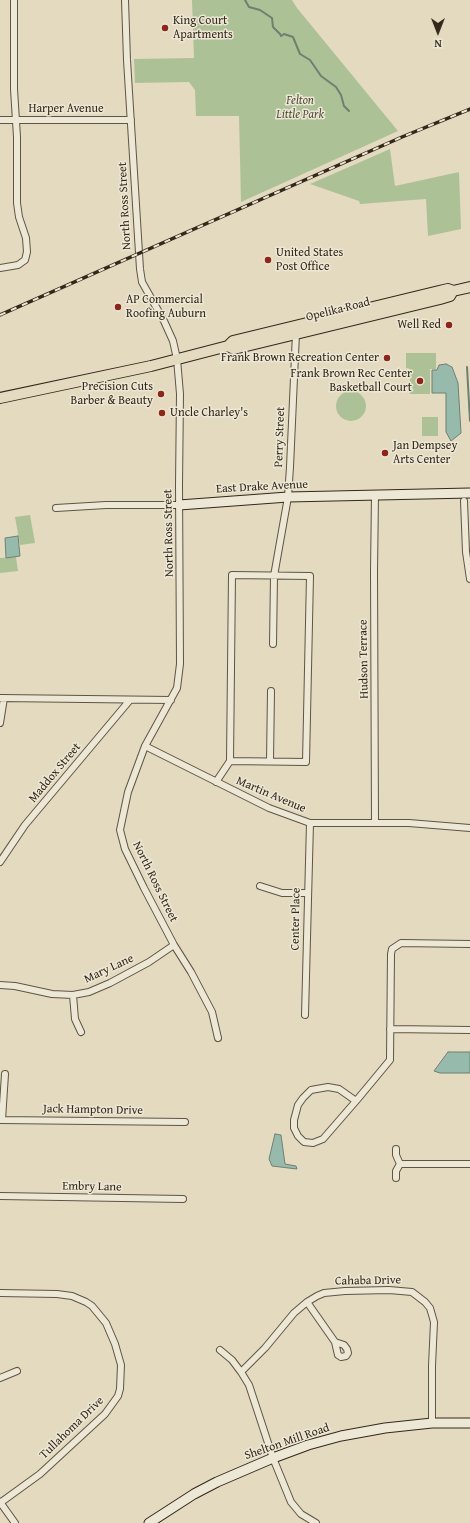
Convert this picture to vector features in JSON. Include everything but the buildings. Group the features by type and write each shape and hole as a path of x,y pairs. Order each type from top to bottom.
{"main road":[{"name":"Opelika Road","path":"0,398 151,366 228,346 234,349 296,330 440,299 450,296 454,291 470,287"}],"street":[{"path":"0,268 18,265 25,260 27,252 26,238 19,217 17,203 17,120 14,89 14,0"},
{"name":"North Ross Street","path":"124,0 141,276 142,282 164,321 173,341 177,359 180,394 180,664 177,688 172,700 145,746 128,792 120,830 125,849 174,945 191,972 212,1012 218,1038"},
{"name":"Harper Avenue","path":"0,120 131,120"},
{"name":"Perry Street","path":"273,644 274,576 288,497 296,330"},
{"name":"East Drake Avenue","path":"56,508 106,505 179,505 288,497 470,493"},
{"name":"Hudson Terrace","path":"375,823 374,571 376,495"},
{"path":"464,502 466,552 470,579"},
{"path":"216,782 230,761 232,575 310,576 306,762 230,761"},
{"path":"270,761 271,691"},
{"path":"0,723 2,698 172,700"},
{"name":"Maddox Street","path":"0,862 25,825 130,700"},
{"name":"Martin Avenue","path":"145,746 269,808 310,823 409,823 470,828"},
{"name":"Center Place","path":"305,1015 310,823"},
{"path":"260,886 282,893 308,893"},
{"path":"356,1101 339,1089 328,1088 312,1090 302,1098 298,1106 294,1120 294,1128 298,1136 304,1142 313,1144 324,1139 356,1101 390,1060 392,949 401,943 470,944"},
{"name":"Mary Lane","path":"0,985 15,986 52,994 73,995 90,992 149,962 174,945"},
{"path":"73,995 75,1019 81,1032"},
{"path":"390,1030 470,1030"},
{"path":"1,1120 5,1074"},
{"name":"Jack Hampton Drive","path":"1,1120 185,1122"},
{"path":"396,1149 396,1155 400,1164"},
{"path":"400,1164 470,1164"},
{"path":"396,1178 396,1171 400,1164"},
{"name":"Embry Lane","path":"0,1196 183,1199"},
{"name":"Cahaba Drive","path":"241,1372 265,1348 294,1313 307,1302 324,1294 345,1291 389,1290 412,1292 430,1308 434,1322 432,1423"},
{"name":"Tullahoma Drive","path":"0,1293 57,1294 72,1296 86,1302 92,1306 106,1323 115,1344 121,1365 120,1389 118,1396 105,1414 40,1474 0,1503 15,1523"},
{"path":"307,1302 335,1342"},
{"path":"220,1350 232,1360 249,1385 273,1458 291,1502 301,1514 316,1523"},
{"path":"0,1378 18,1371"},
{"name":"Shelton Mill Road","path":"149,1523 194,1494 235,1473 308,1445 341,1436 385,1428 432,1423 470,1422"}],"green space":[{"name":"Felton Little Park","path":"192,0 292,0 398,131 241,202 239,116 196,116 195,90 189,82 135,83 134,59 194,58"},
{"path":"390,149 395,186 459,172 461,229 428,236 426,199 360,204 359,201 310,184"},
{"name":"Frank Brown Rec Center Basketball Court","path":"406,353 436,353 436,369 430,369 430,394 410,394 410,369 406,368"},
{"path":"351,391 361,396 366,406 361,416 351,421 341,416 336,406 341,396"},
{"path":"422,417 438,417 438,436 422,436"},
{"path":"30,515 35,543 20,545 15,517"},
{"path":"16,557 18,571 0,573 0,558"}],"shaded area":[{"path":"446,364 452,367 458,383 461,433 451,441 446,432 446,393 432,393 432,370 437,370 439,365"},
{"path":"18,536 20,556 6,558 5,538"},
{"path":"448,1052 470,1052 470,1073 440,1073 434,1071"},
{"path":"275,1134 281,1135 285,1164 296,1166 297,1169 272,1166 269,1159"}],"waterway":[{"path":"245,0 249,7 260,10 272,18 273,27 281,36 284,34 293,37 300,54 310,60 321,76 336,87 341,95 344,106 349,111"},
{"path":"467,367 470,421"}],"railway":[{"path":"0,315 402,137 470,109"}],"place":[{"name":"King Court Apartments","path":"165,28"},
{"name":"United States Post Office","path":"268,260"},
{"name":"AP Commercial Roofing Auburn","path":"118,307"},
{"name":"Well Red","path":"449,325"},
{"name":"Frank Brown Recreation Center","path":"387,358"},
{"name":"Frank Brown Rec Center Basketball Court","path":"420,381"},
{"name":"Precision Cuts Barber & Beauty","path":"161,394"},
{"name":"Uncle Charley's","path":"162,413"},
{"name":"Jan Dempsey Arts Center","path":"385,453"}]}
